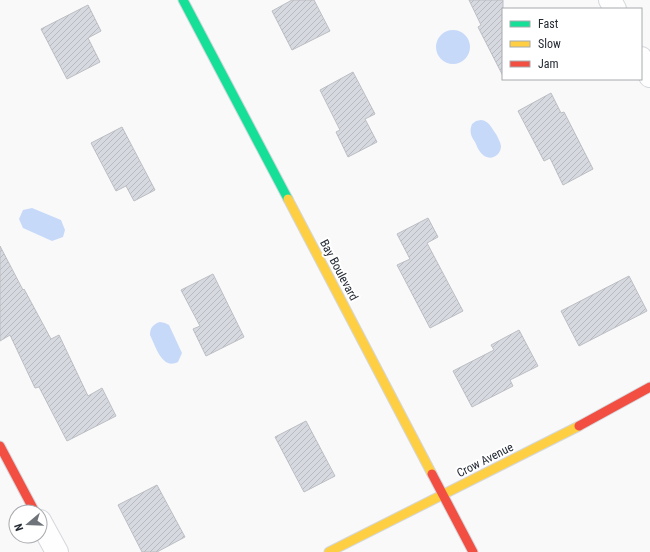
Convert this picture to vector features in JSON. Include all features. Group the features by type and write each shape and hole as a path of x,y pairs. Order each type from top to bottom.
{"street":[{"name":"Bay Boulevard","path":"183,0 474,552"},
{"path":"642,60 650,76"},
{"name":"Crow Avenue","path":"329,552 573,429 650,387"},
{"path":"0,446 31,504"},
{"path":"48,536 57,552"}],"water":[{"path":"456,30 465,35 469,40 469,54 465,59 460,63 450,64 446,63 437,54 436,44 437,40 446,31"},
{"path":"481,120 490,125 500,143 501,146 499,153 494,157 490,158 484,156 478,149 472,136 472,124"},
{"path":"32,208 61,220 65,230 63,237 52,241 23,228 19,219 23,210"},
{"path":"160,322 169,325 182,353 178,362 172,364 164,360 160,356 150,335 152,327"}],"building":[{"path":"292,0 314,0 330,31 292,50 272,11"},
{"path":"469,0 503,0 502,74 478,27 481,25"},
{"path":"88,5 101,31 88,38 100,62 67,79 41,29"},
{"path":"353,72 375,114 365,119 377,142 348,157 336,132 340,130 320,90"},
{"path":"551,93 561,113 564,112 593,169 563,185 550,158 544,161 518,111"},
{"path":"122,127 155,190 134,201 126,186 116,191 91,143"},
{"path":"428,218 438,237 427,243 463,311 430,328 397,265 410,259 397,234"},
{"path":"0,246 51,339 59,335 88,396 102,388 116,416 67,441 39,387 35,388 10,335 0,341"},
{"path":"213,274 244,337 206,356 193,329 200,326 181,290"},
{"path":"629,276 647,311 579,346 561,311"},
{"path":"519,330 538,366 510,380 513,386 472,407 453,371 494,350 491,345"},
{"path":"306,421 335,476 304,492 275,437"},
{"path":"157,485 185,537 157,552 142,552 118,505"}],"traffic: fast":[{"path":"183,0 288,199"}],"traffic: slow":[{"path":"288,199 432,474"},
{"path":"329,552 579,426"}],"traffic: jam":[{"path":"579,426 650,387"},
{"path":"0,446 31,504"},
{"path":"432,474 473,552"}]}
